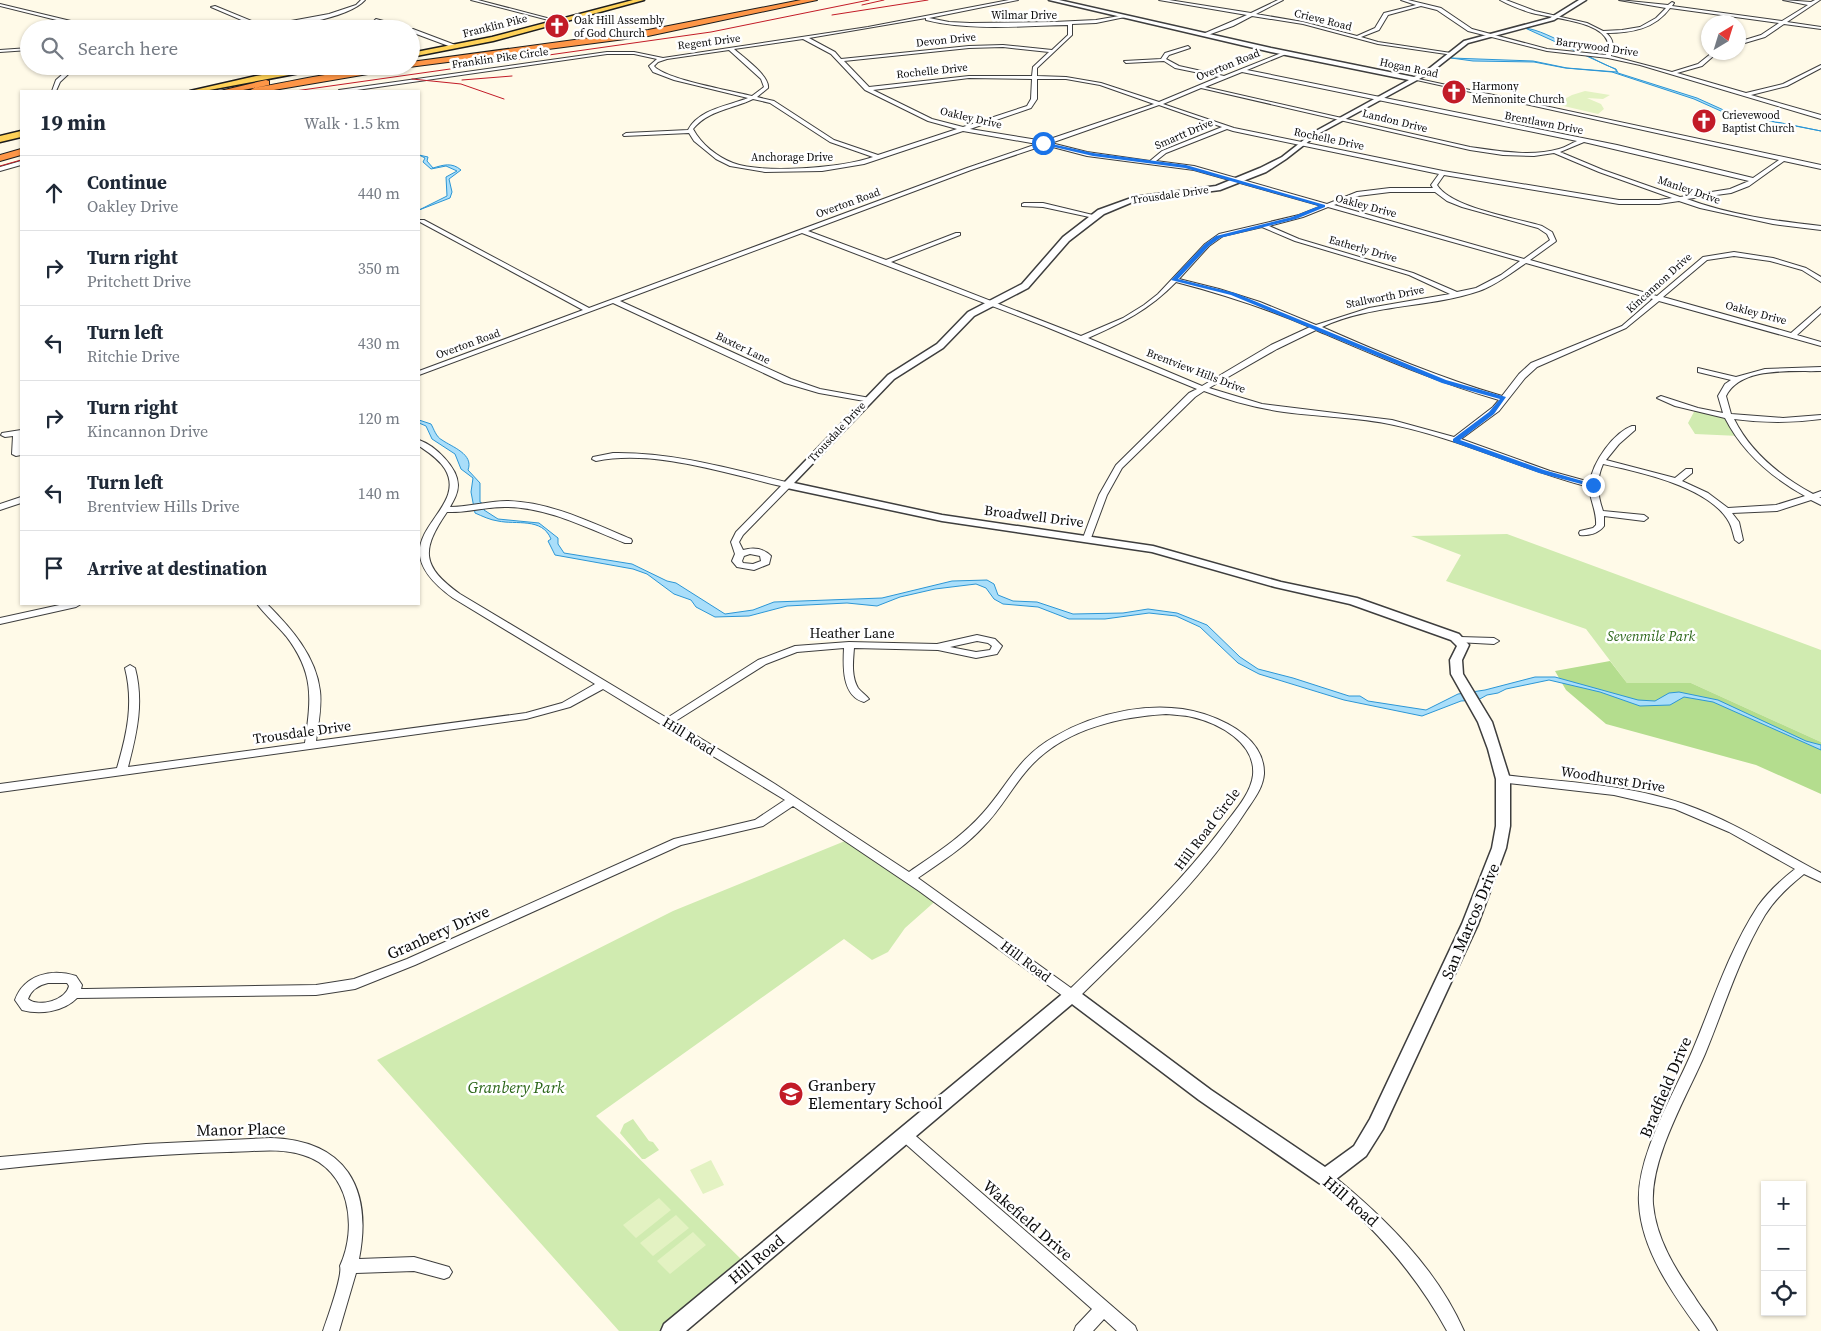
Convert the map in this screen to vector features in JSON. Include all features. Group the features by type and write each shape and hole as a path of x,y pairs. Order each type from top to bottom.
{"highway":[{"path":"420,60 626,33 792,0"},
{"path":"420,64 654,32 813,0"},
{"path":"231,90 320,75"},
{"path":"260,90 351,75"},
{"path":"0,147 20,142"},
{"path":"0,158 20,152"}],"main road":[{"name":"Franklin Pike","path":"420,53 456,47 560,22 641,0"},
{"path":"199,90 275,75"},
{"path":"0,140 20,134"}],"street":[{"path":"297,20 348,11 358,7 363,0"},
{"path":"473,0 560,22"},
{"name":"Regent Drive","path":"877,157 834,142 778,104 753,96 689,83 660,74 651,66 662,59 806,38 1016,0"},
{"name":"Hogan Road","path":"1052,0 1284,53 1821,167"},
{"name":"Crieve Road","path":"1161,0 1309,24 1392,46 1451,54"},
{"path":"1205,35 1281,0"},
{"name":"Barrywood Drive","path":"1403,0 1445,12 1471,30 1489,36 1540,49 1608,57 1672,73 1821,117"},
{"path":"1502,0 1527,10 1587,24 1601,32 1612,45 1608,57"},
{"name":"Trousdale Drive","path":"787,485 895,373 942,344 966,318 1028,284 1063,242 1094,216 1128,200 1206,190 1237,181 1274,164 1316,133 1414,80 1466,42 1558,17 1584,0"},
{"path":"1621,0 1821,28"},
{"path":"1601,32 1643,28 1660,17 1674,0"},
{"path":"1785,0 1821,6"},
{"path":"1746,41 1763,36 1818,0"},
{"path":"1356,37 1376,30 1382,17 1388,13 1422,4"},
{"path":"0,5 62,20"},
{"path":"213,7 247,20"},
{"name":"Wilmar Drive","path":"924,18 959,24 1070,23 1102,21 1123,16"},
{"path":"1033,77 1036,66 1071,34 1070,23"},
{"path":"420,33 456,47"},
{"name":"Oakley Drive","path":"806,38 826,48 841,60 867,89 919,115 963,129 1043,143 1093,155 1186,167 1821,344"},
{"name":"Devon Drive","path":"841,60 969,46 1003,46 1053,51"},
{"path":"1164,60 1163,57 1167,54 1188,48"},
{"path":"626,135 690,131 692,125 700,118 764,90 766,83 731,49"},
{"path":"0,51 20,50"},
{"name":"Franklin Pike Circle","path":"347,90 607,53 634,53 662,59"},
{"name":"Overton Road","path":"420,373 1043,143 1158,104 1284,53"},
{"path":"1126,62 1164,60 1177,67 1224,77"},
{"path":"1672,73 1700,65 1706,60"},
{"path":"1743,95 1785,84 1821,66"},
{"name":"Brentlawn Drive","path":"1242,70 1584,140 1754,180"},
{"path":"54,90 56,83 65,75"},
{"name":"Rochelle Drive","path":"867,89 960,77 1033,77 1090,80 1226,128 1443,172 1619,202 1644,203 1731,190 1754,180 1783,159"},
{"name":"Anchorage Drive","path":"690,131 694,138 721,160 749,168 795,170 831,168 877,157 1029,107 1034,99 1033,77"},
{"name":"Landon Drive","path":"1201,87 1468,148 1516,153 1556,152 1569,149 1584,140"},
{"name":"Smartt Drive","path":"1152,162 1164,152 1226,128"},
{"name":"Manley Drive","path":"1556,152 1601,172 1709,209 1745,217 1821,228"},
{"path":"0,169 20,163"},
{"path":"1082,338 1137,312 1157,297 1215,238 1230,232 1305,214 1347,196 1366,192 1435,190 1434,184 1443,172"},
{"name":"Stallworth Drive","path":"1087,538 1103,495 1119,467 1179,405 1203,388 1274,347 1314,327 1369,310 1458,295 1488,284 1551,244 1553,240 1550,233 1531,224 1451,201 1435,190"},
{"path":"1024,205 1043,205 1094,216"},
{"path":"422,221 588,310"},
{"name":"Eatherly Drive","path":"1262,225 1297,240 1411,274 1458,295"},
{"name":"Brentview Hills Drive","path":"803,231 993,303 1203,388 1261,406 1394,422 1455,440 1541,472 1593,485"},
{"path":"886,262 958,234"},
{"name":"Kincannon Drive","path":"1455,440 1491,413 1534,366 1620,330 1632,322 1700,260 1721,255 1752,256 1780,261 1810,272 1821,280"},
{"path":"1174,280 1229,293 1444,381 1504,398"},
{"name":"Baxter Lane","path":"614,301 788,381 819,391 867,400"},
{"path":"1793,335 1821,309"},
{"path":"1701,370 1736,379 1763,372 1821,369"},
{"path":"1736,379 1722,394 1728,415 1738,436 1756,457 1781,477 1821,502"},
{"path":"1661,398 1686,408 1728,415 1776,420 1821,418"},
{"path":"1584,533 1599,528 1599,513 1593,485 1601,461 1609,448 1632,428"},
{"path":"5,435 19,432 16,454 20,453"},
{"name":"Hill Road","path":"420,443 441,459 451,472 454,488 444,509 427,533 423,550 427,567 438,581 465,601 602,685 667,722 911,877 1205,1095 1325,1178 1363,1209 1404,1253 1428,1283 1456,1331"},
{"path":"10,460 20,454"},
{"name":"Broadwell Drive","path":"596,458 613,455 647,455 942,518 1152,549 1279,585 1353,601 1460,640"},
{"path":"1601,461 1676,482 1704,495 1727,512 1736,526 1740,540"},
{"path":"1676,482 1689,471"},
{"path":"740,554 735,544 737,536 787,485"},
{"path":"1727,512 1772,509 1821,494"},
{"path":"0,507 20,500"},
{"path":"444,509 472,509 510,504 539,508 628,541"},
{"path":"1599,513 1644,518"},
{"path":"0,621 72,605"},
{"path":"263,605 298,647 310,670 315,705 310,746"},
{"name":"Heather Lane","path":"667,722 777,654 816,645 938,647 981,655 994,652 997,646 993,641 982,638 938,647"},
{"path":"1460,640 1494,640"},
{"name":"San Marcos Drive","path":"1325,1178 1354,1157 1373,1132 1423,1029 1470,924 1499,848 1503,826 1503,779 1490,736 1465,689 1456,667 1457,656 1463,646 1460,640"},
{"path":"849,645 848,665 852,685 856,694 864,699"},
{"path":"121,772 136,714 136,699 130,668"},
{"name":"Trousdale Drive","path":"0,788 535,715 566,705 602,685"},
{"name":"Hill Road Circle","path":"911,877 981,823 1017,773 1030,759 1044,748 1072,732 1110,719 1163,711 1198,715 1230,729 1246,742 1257,761 1259,776 1250,796 1184,885 1072,995"},
{"name":"Woodhurst Drive","path":"1503,779 1624,794 1667,803 1726,826 1821,878"},
{"name":"Granbery Drive","path":"74,993 316,990 355,984 411,962 678,842 759,823 792,801"},
{"name":"Bradfield Drive","path":"1709,1331 1676,1284 1654,1242 1647,1212 1647,1183 1666,1129 1754,923 1773,895 1803,868"},
{"name":"Hill Road","path":"671,1331 1072,995"},
{"name":"Wakefield Drive","path":"905,1135 1129,1331"},
{"name":"Manor Place","path":"0,1163 84,1154 214,1146 283,1146 304,1149 330,1162 344,1178 353,1196 356,1227 331,1331"},
{"path":"348,1266 414,1264 444,1272"},
{"path":"1082,1331 1103,1309"}],"green space":[{"path":"1585,91 1610,95 1603,99 1587,98 1601,104 1604,109 1598,114 1555,104 1572,95"},
{"path":"1695,410 1728,415 1739,436 1695,434 1688,423"},
{"name":"Sevenmile Park","path":"1507,534 1821,650 1821,742 1691,683 1627,683 1586,629 1446,581 1461,555 1411,536"},
{"path":"1610,661 1627,683 1691,683 1821,742 1821,794 1756,765 1606,724 1566,690 1555,671"},
{"name":"Granbery Park","path":"850,839 940,897 905,928 888,952 872,960 844,939 596,1116 748,1266 671,1331 619,1331 377,1060 673,911"},
{"path":"633,1119 649,1141 653,1142 659,1150 645,1159 642,1159 620,1133 624,1124"},
{"path":"711,1160 724,1185 703,1194 690,1170"},
{"path":"659,1198 671,1210 636,1238 623,1225"},
{"path":"676,1215 689,1228 653,1256 640,1243"},
{"path":"693,1232 706,1245 670,1274 657,1261"}],"water":[{"path":"1525,28 1546,34 1605,64"},
{"path":"1451,58 1533,61 1567,68 1617,72 1606,65 1616,69 1618,73 1697,98 1728,112 1821,131 1723,112 1694,99 1612,72 1565,68 1534,62 1473,61"},
{"path":"420,155 428,157 427,161 433,168 451,165 461,170 449,179 452,192 450,198 420,210 447,196 446,177 457,171 446,166 431,169 423,162 425,158"},
{"path":"420,420 431,424 440,439 465,455 469,464 468,470 480,483 480,502 485,505 484,510 498,519 539,523 558,538 558,544 564,553 632,564 667,581 676,583 725,614 753,610 774,602 882,598 952,581 987,580 994,584 998,595 1013,601 1037,602 1073,614 1123,613 1148,609 1177,613 1207,625 1240,657 1258,669 1349,696 1360,696 1368,701 1426,710 1458,694 1485,690 1535,677 1555,677 1638,700 1655,701 1669,693 1679,692 1718,700 1806,741 1821,745 1821,750 1713,702 1684,697 1670,705 1640,706 1600,692 1549,680 1506,689 1478,700 1461,701 1422,716 1344,700 1259,674 1238,663 1200,627 1176,616 1149,613 1105,619 1069,619 1038,607 1003,604 994,599 986,588 976,584 935,589 900,597 877,606 847,603 787,606 749,616 715,617 696,607 691,600 674,594 647,574 633,569 555,555 548,541 551,539 541,527 528,523 495,520 475,513 471,492 473,478 461,469 455,454 432,439 426,426 420,423"}],"railway":[{"path":"420,73 711,32 869,0"},
{"path":"862,5 884,0"},
{"path":"832,15 928,0"},
{"path":"302,90 408,75"},
{"path":"462,80 512,76"},
{"path":"412,79 461,84 504,99"},
{"path":"0,166 20,160"}],"place":[{"name":"Oak Hill Assembly of God Church","path":"557,26"},
{"name":"Harmony Mennonite Church","path":"1454,92"},
{"name":"Crievewood Baptist Church","path":"1704,121"},
{"name":"Granbery Elementary School","path":"791,1094"}],"route":[{"path":"1043,143 1093,155 1174,164 1323,206 1294,218 1224,234 1212,240 1174,280 1233,294 1444,381 1504,398 1491,413 1455,440 1541,472 1593,485"}]}
